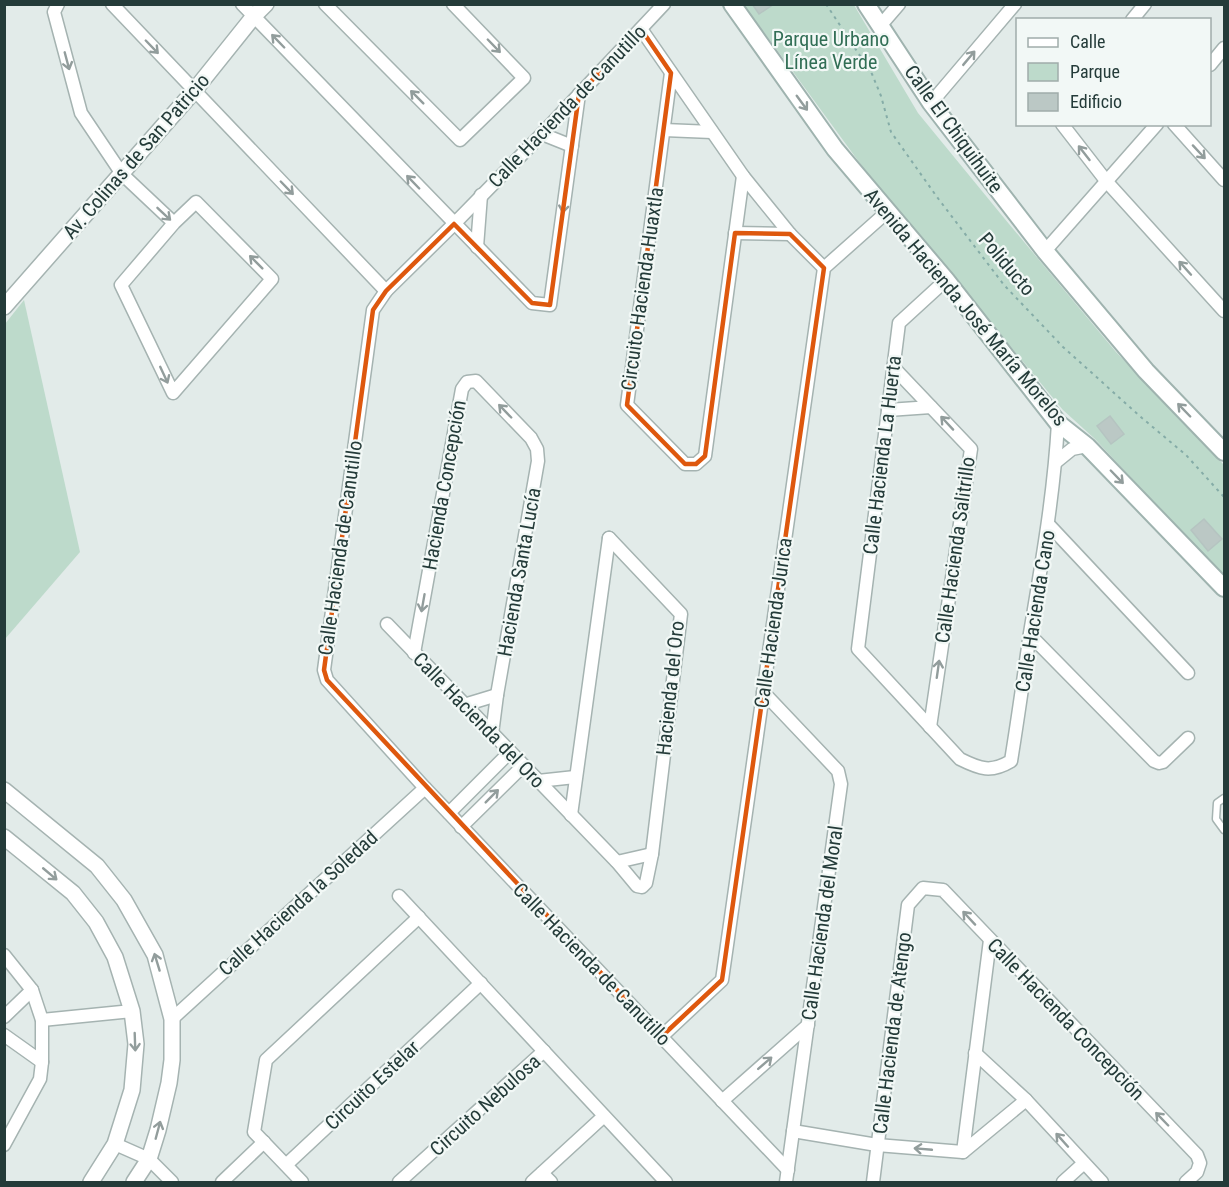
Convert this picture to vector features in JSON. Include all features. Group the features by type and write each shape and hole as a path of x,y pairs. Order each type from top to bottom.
{"main road":[{"name":"Avenida Hacienda José María Morelos","path":"732,4 835,149 946,280 1058,423 1087,446 1224,588"},
{"name":"Calle El Chiquihuite","path":"866,4 931,103 1046,251"},
{"path":"1046,251 1146,371 1224,452"}],"street":[{"path":"58,4 54,12 81,113 122,174 174,223"},
{"path":"112,4 386,291"},
{"path":"242,4 532,303 550,305 579,94"},
{"name":"Av. Colinas de San Patricio","path":"4,307 194,91 266,4"},
{"path":"326,4 460,141 525,78 453,4"},
{"name":"Calle Hacienda de Canutillo","path":"664,4 542,134 386,291 373,310 324,669 327,680 425,788 722,1101 787,1176"},
{"path":"880,26 899,4"},
{"path":"931,103 1015,4"},
{"path":"1134,18 1145,4"},
{"path":"640,29 743,176 790,234 824,268 888,212"},
{"path":"1211,63 1224,49"},
{"name":"Circuito Hacienda Huaxtla","path":"671,73 627,405 685,464 696,464 705,456 743,176"},
{"path":"1064,126 1107,182 1224,311"},
{"path":"1046,251 1155,126"},
{"path":"1176,126 1224,180"},
{"path":"664,130 712,132"},
{"path":"542,134 572,146"},
{"path":"477,247 481,195"},
{"path":"196,202 272,279 173,393 121,285 174,223 196,202"},
{"path":"735,233 790,234"},
{"name":"Calle Hacienda Jurica","path":"661,1037 722,980 824,268"},
{"name":"Calle Hacienda La Huerta","path":"930,727 858,649 899,323 946,280"},
{"name":"Calle Hacienda Salitrillo","path":"893,367 971,449 930,727"},
{"name":"Hacienda Concepción","path":"414,653 462,389 467,382 476,381 531,438 537,449"},
{"path":"888,410 931,407"},
{"name":"Calle Hacienda Cano","path":"930,727 960,759 973,765 985,769 1000,768 1011,761 1049,525 1058,423"},
{"path":"1056,462 1072,449 1087,446"},
{"name":"Hacienda Santa Lucía","path":"492,734 538,461 537,449"},
{"path":"1049,525 1188,673"},
{"name":"Hacienda del Oro","path":"609,538 681,615 652,854 646,882 642,887 637,886 571,815 575,777 609,538"},
{"name":"Calle Hacienda del Oro","path":"387,624 571,815"},
{"path":"1030,635 1154,761 1163,762 1188,738"},
{"name":"Calle Hacienda del Moral","path":"763,692 838,771 842,784 787,1176"},
{"path":"464,705 497,695"},
{"path":"449,813 510,752"},
{"path":"461,827 523,766"},
{"path":"538,781 575,777"},
{"name":"Calle Hacienda la Soledad","path":"172,1018 425,788"},
{"path":"4,790 97,866 124,900 155,955 172,1018 172,1060 159,1130 149,1159 134,1182"},
{"path":"4,837 73,893 96,922 115,957 132,1011 136,1044 132,1090 115,1144 91,1182"},
{"path":"617,862 652,854"},
{"name":"Calle Hacienda Concepción","path":"923,888 943,890 1197,1155 1200,1163 1197,1172 1186,1182"},
{"name":"Calle Hacienda de Atengo","path":"873,1182 908,905 923,888"},
{"path":"399,896 544,1051"},
{"path":"302,1182 254,1132 266,1060 419,917"},
{"path":"963,1152 990,940"},
{"path":"4,955 32,990 42,1020 40,1079 4,1145"},
{"name":"Circuito Estelar","path":"286,1165 481,983"},
{"path":"4,1017 32,990"},
{"path":"42,1020 132,1011"},
{"path":"722,1101 808,1025"},
{"path":"4,1035 42,1062"},
{"name":"Circuito Nebulosa","path":"399,1182 544,1051 666,1182"},
{"path":"975,1053 1026,1100 1102,1182"},
{"path":"793,1131 877,1145 963,1152 1026,1100"},
{"path":"532,1182 546,1178 604,1116"},
{"path":"222,1182 264,1142"},
{"path":"115,1144 149,1159 172,1182"},
{"path":"1063,1182 1084,1163"}],"lane":[{"path":"1224,798 1217,803 1216,819 1224,830"}],"path":[{"name":"Poliducto","path":"826,4 872,74 891,132 1004,285 1064,347 1186,455 1224,497"}],"highlighted area":[{"path":"641,29 671,73 627,405 685,464 696,464 705,456 735,233 790,234 824,268 722,980 661,1037 327,680 324,670 373,310 386,291 454,224 532,303 550,305 579,94"}],"green space":[{"name":"Parque Urbano Línea Verde","path":"744,5 854,5 918,113 1116,352 1224,465 1224,578 1095,439 1063,410 870,177"},
{"path":"24,300 80,552 5,639 5,324"}],"building":[{"path":"752,4 774,4 759,14"},
{"path":"1110,416 1124,434 1111,444 1097,426"},
{"path":"1204,519 1222,539 1208,551 1191,530"}]}
